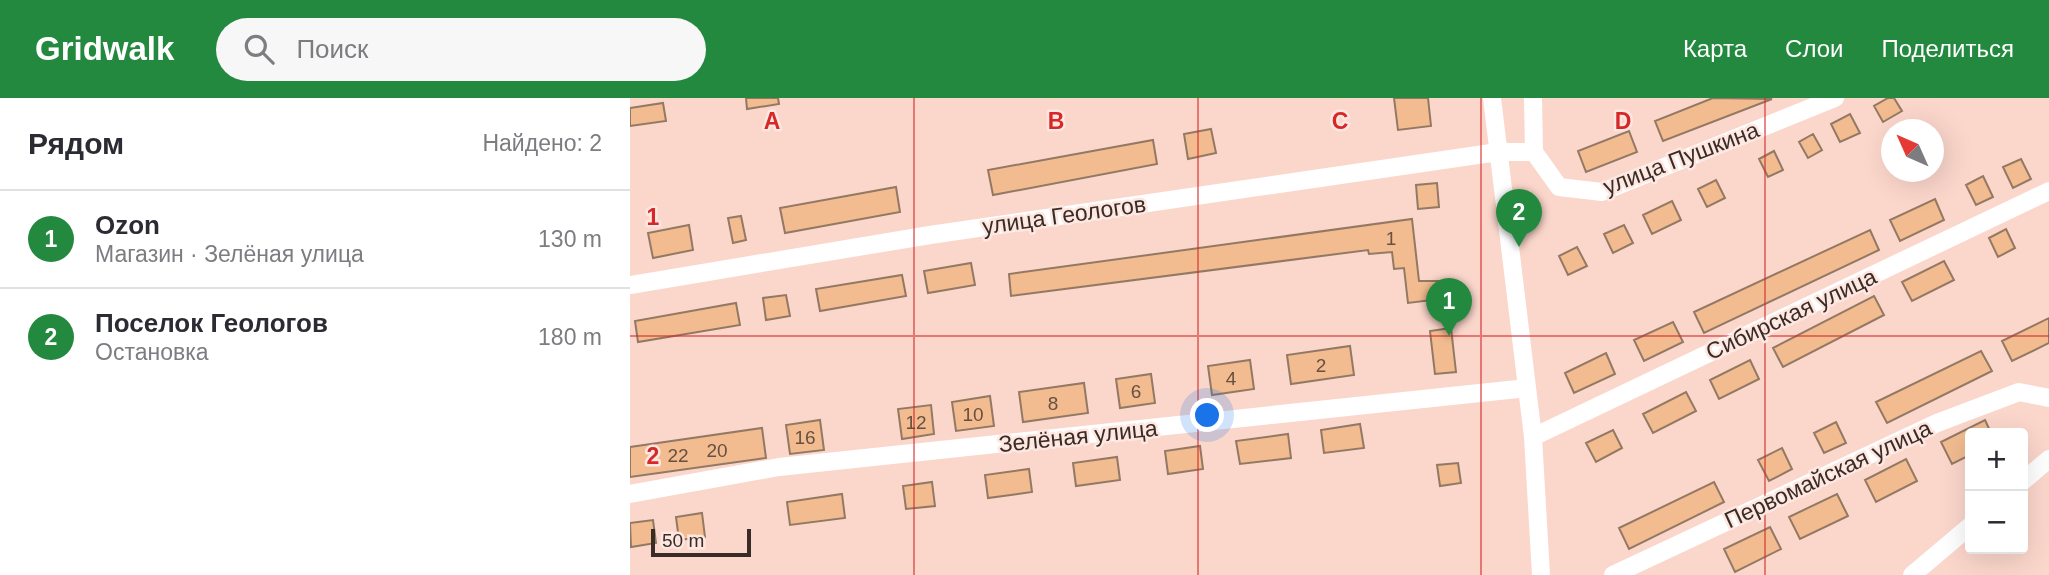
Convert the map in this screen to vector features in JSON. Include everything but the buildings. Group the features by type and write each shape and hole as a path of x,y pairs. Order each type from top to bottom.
{"street":[{"path":"1492,98 1533,437 1541,575"},
{"path":"1499,157 1534,152 1533,98"},
{"name":"улица Пушкина","path":"1534,152 1559,187 1602,192 1835,98"},
{"name":"улица Геологов","path":"630,285 944,233 1499,157"},
{"name":"Сибирская улица","path":"1533,437 2049,191"},
{"name":"Зелёная улица","path":"630,494 779,467 1527,388"},
{"name":"Первомайская улица","path":"1613,575 1937,423 2019,392 2049,398"},
{"path":"2028,477 2049,459"},
{"path":"1917,574 1965,531"}],"place":[{"name":"Поселок Геологов","path":"1519,247"},
{"name":"Ozon","path":"1449,336"}]}
